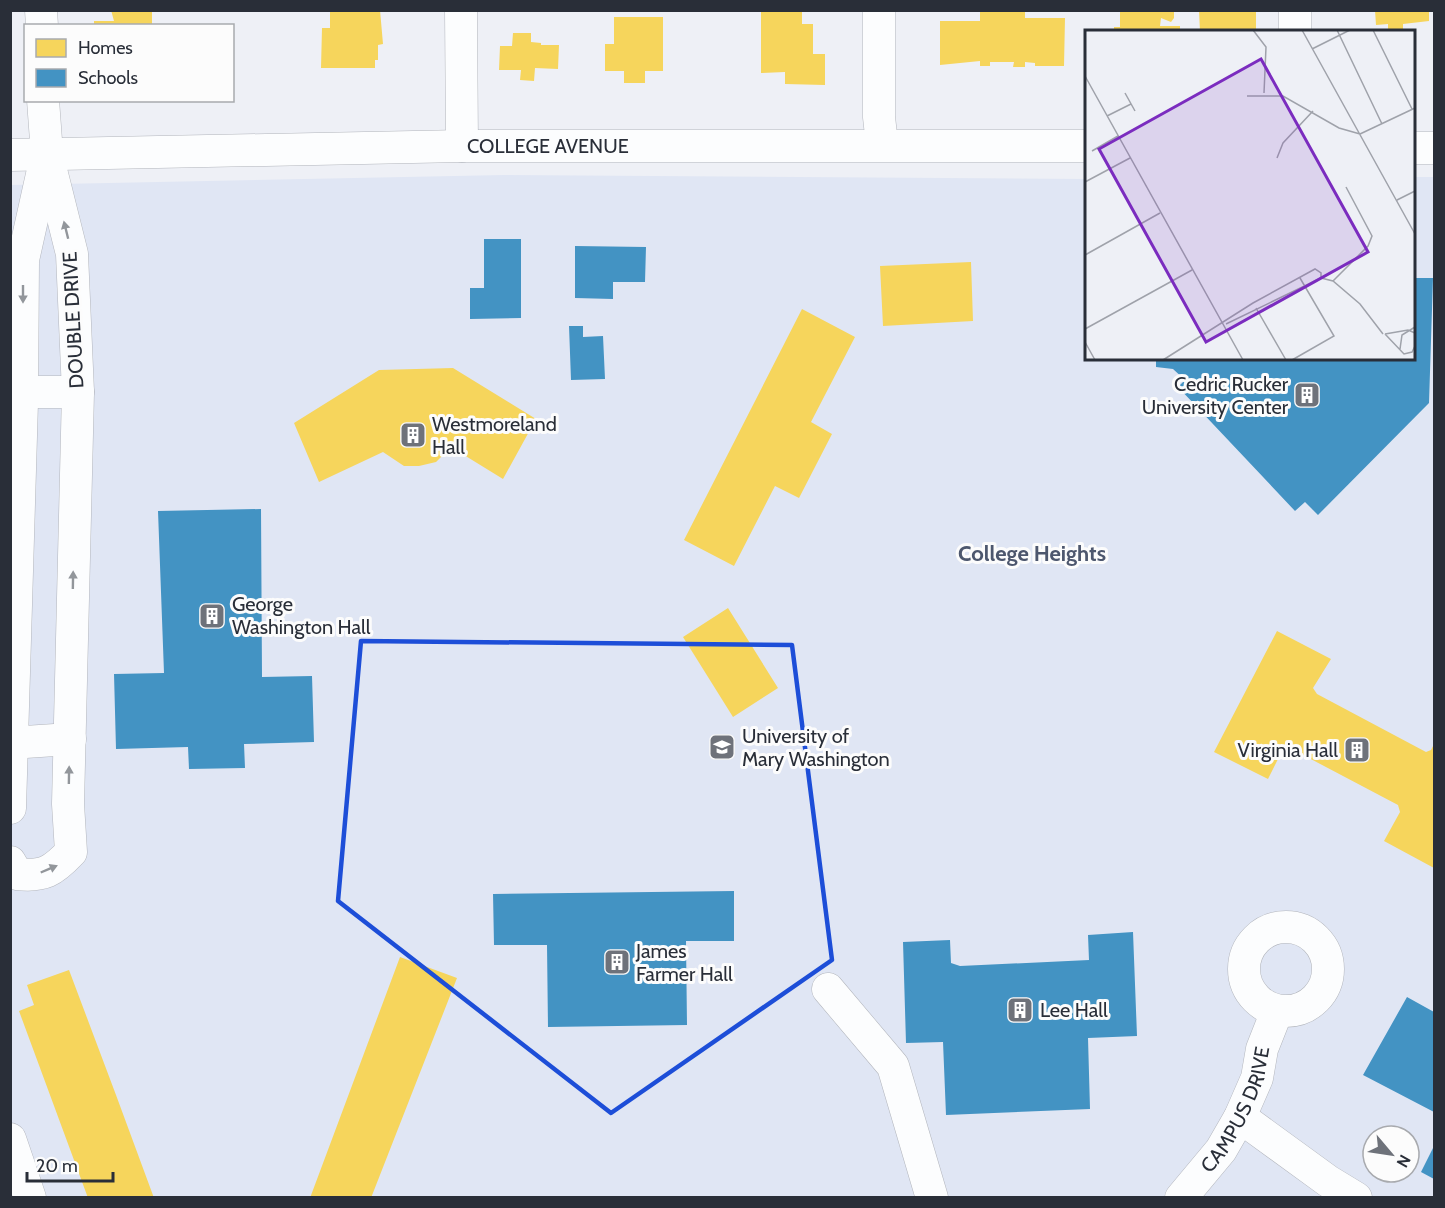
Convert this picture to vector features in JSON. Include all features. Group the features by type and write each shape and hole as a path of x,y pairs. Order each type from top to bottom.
{"street":[{"path":"461,10 462,146"},
{"path":"879,10 879,117 882,144"},
{"path":"1295,10 1295,30"},
{"path":"10,808 16,391 23,260 47,154 43,102"},
{"name":"COLLEGE AVENUE","path":"10,155 462,146 882,144 1085,146"},
{"path":"1415,148 1434,148"},
{"name":"DOUBLE DRIVE","path":"10,862 17,874 32,875 55,869 71,852 70,739 78,393 72,254 47,154"},
{"path":"16,391 78,393"},
{"path":"11,743 70,739"},
{"path":"828,988 893,1066 932,1197"},
{"name":"CAMPUS DRIVE","path":"1180,1197 1221,1150 1240,1117 1257,1078 1262,1049 1277,1011"},
{"path":"1240,1117 1328,1181 1356,1197"},
{"path":"10,1139 30,1197"}],"highlighted area":[{"path":"361,641 792,645 832,960 611,1113 338,901"}],"shaded area":[{"name":"University of Mary Washington","path":"504,175 1085,179 1085,360 1415,360 1415,177 1434,177 1434,1197 11,1197 10,185"}],"building: Homes":[{"path":"111,10 152,10 152,24 94,24 94,21 114,21"},
{"path":"330,10 380,10 383,44 378,45 378,60 375,60 375,68 321,68 322,28 330,28"},
{"path":"761,10 802,10 802,24 813,24 813,54 825,54 825,85 785,84 785,72 761,73"},
{"path":"980,10 1025,10 1025,18 1065,18 1064,66 1035,66 1035,63 1025,62 1025,67 1013,67 1014,62 990,62 990,66 980,66 980,61 940,65 940,21 980,21"},
{"path":"1120,10 1174,10 1174,18 1171,22 1161,18 1160,26 1180,26 1180,30 1114,30 1114,27 1120,27"},
{"path":"1199,10 1256,10 1256,30 1200,30"},
{"path":"1375,10 1429,10 1429,21 1403,24 1403,29 1388,29 1388,24 1376,25"},
{"path":"614,17 663,17 663,71 645,71 645,83 624,83 624,71 605,71 605,44 614,44"},
{"path":"513,33 531,33 531,42 541,43 541,45 559,45 558,69 535,68 534,81 520,80 521,70 499,70 500,46 512,46"},
{"path":"971,262 973,321 883,326 880,266"},
{"path":"802,309 855,337 811,422 832,434 799,498 775,486 734,566 684,540"},
{"name":"Westmoreland Hall","path":"453,368 536,419 503,479 451,447 436,462 419,466 404,466 383,452 319,482 294,423 379,370"},
{"path":"728,608 778,688 733,717 683,637"},
{"name":"Virginia Hall","path":"1277,631 1331,659 1313,688 1317,694 1426,752 1431,750 1434,744 1434,868 1384,841 1400,812 1398,805 1288,747 1283,749 1268,779 1214,752"},
{"path":"400,957 457,978 371,1198 310,1198"},
{"path":"69,970 154,1198 88,1198 19,1011 34,1005 27,985"}],"building: Schools":[{"path":"484,239 521,239 521,318 470,319 470,288 484,288"},
{"path":"575,246 646,247 645,282 613,282 613,299 575,298"},
{"name":"Cedric Rucker University Center","path":"1415,278 1433,278 1429,403 1318,515 1305,502 1295,511 1178,387 1185,380 1173,369 1156,367 1156,360 1415,360"},
{"path":"569,326 583,326 583,337 603,336 605,379 571,380"},
{"name":"George Washington Hall","path":"261,509 262,677 312,676 314,742 244,744 245,768 189,769 188,747 116,749 114,674 164,673 158,511"},
{"name":"James Farmer Hall","path":"734,891 734,941 686,941 687,1025 548,1027 547,945 494,945 493,894"},
{"name":"Lee Hall","path":"1133,932 1137,1036 1088,1038 1090,1109 946,1115 943,1042 906,1043 903,942 950,940 951,963 960,966 1089,960 1088,935"},
{"path":"1407,997 1434,1012 1434,1112 1363,1075"},
{"path":"1434,1146 1434,1179 1421,1172"}],"place":[{"name":"Cedric Rucker University Center","path":"1307,395"},
{"name":"Westmoreland Hall","path":"413,435"},
{"name":"George Washington Hall","path":"212,616"},
{"name":"University of Mary Washington","path":"722,747"},
{"name":"Virginia Hall","path":"1357,750"},
{"name":"James Farmer Hall","path":"617,962"},
{"name":"Lee Hall","path":"1020,1010"}],"district":[{"name":"College Heights","path":"1032,553"}]}
